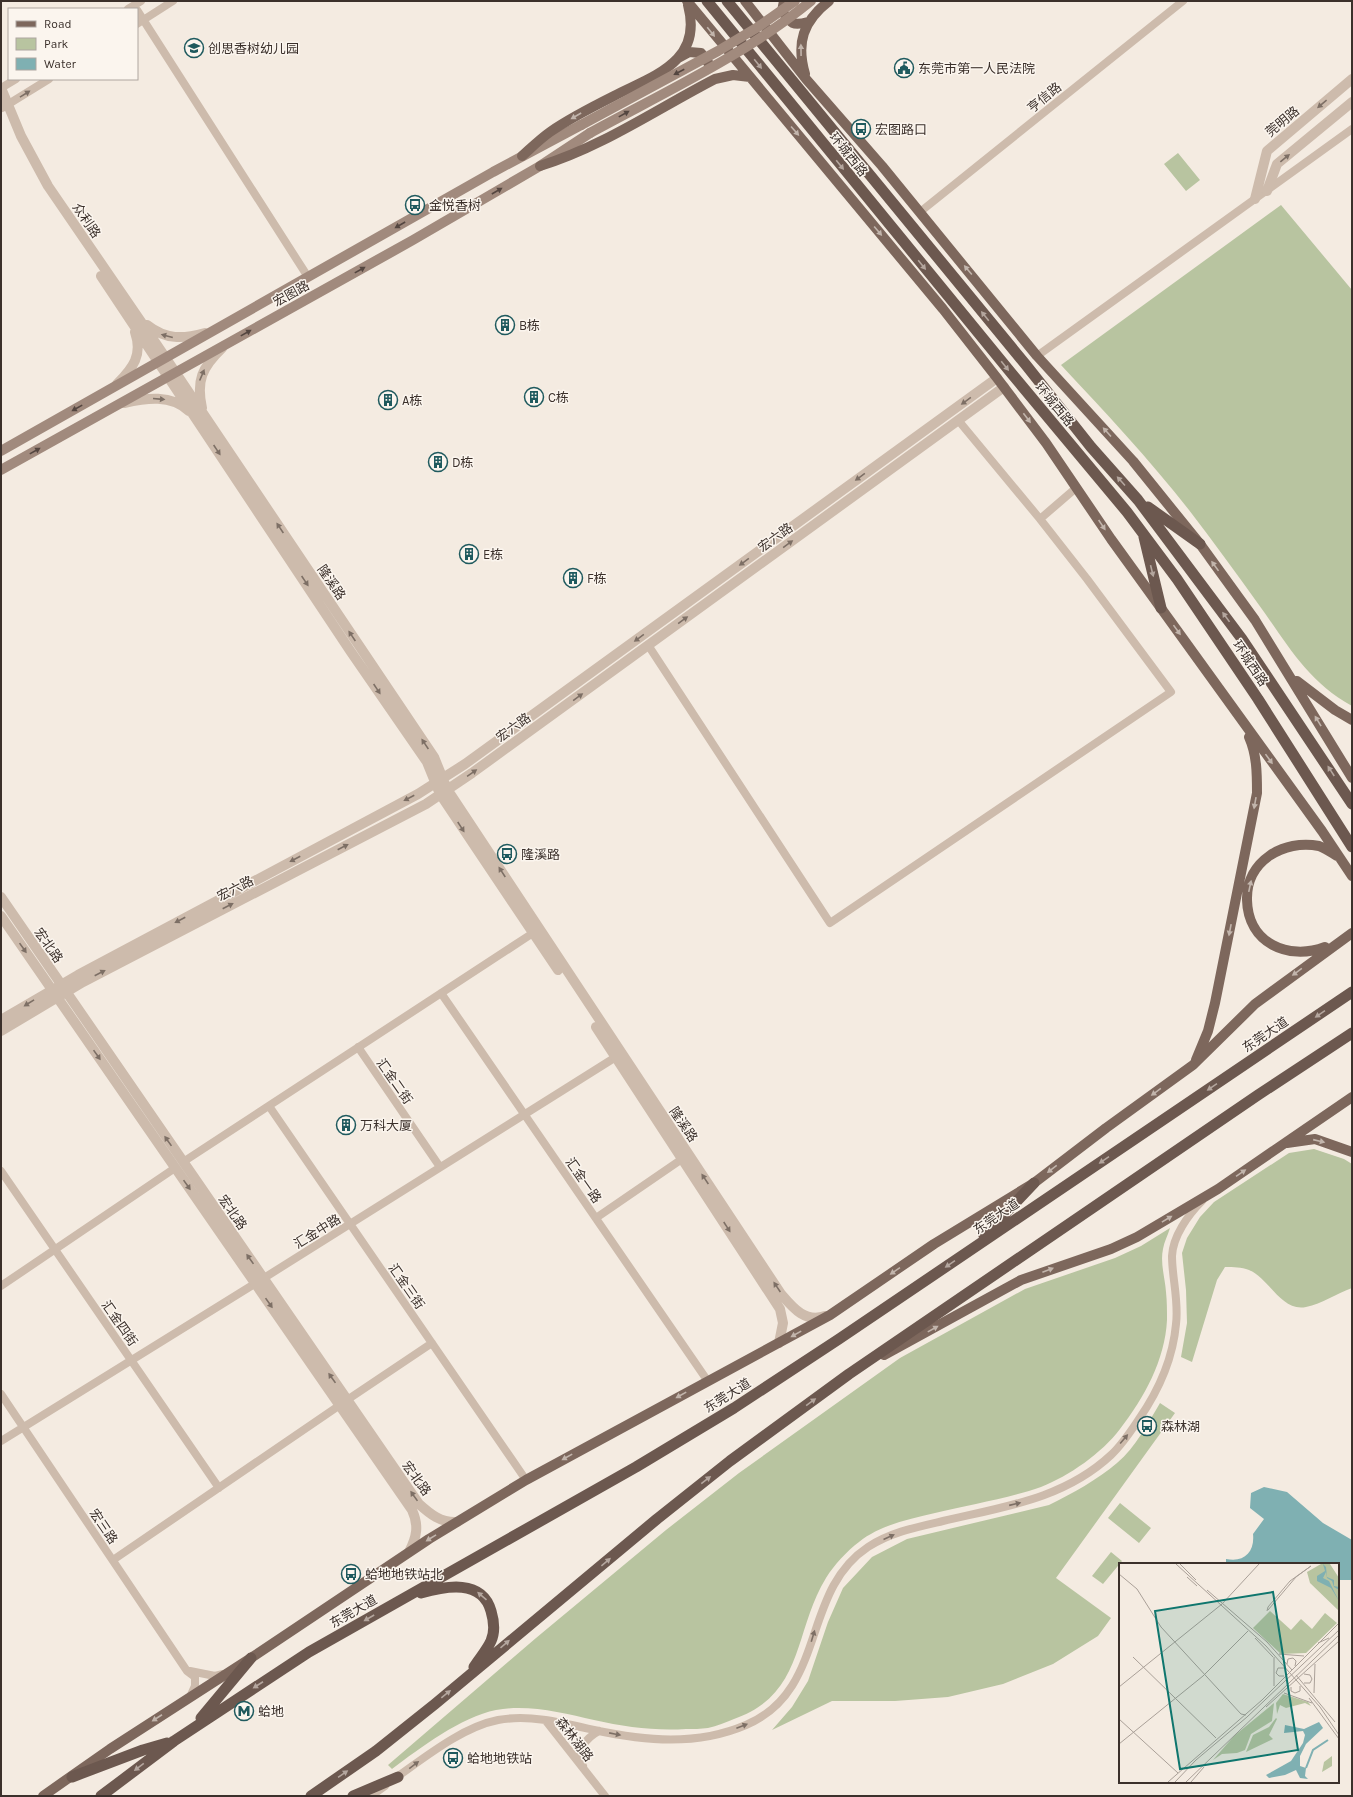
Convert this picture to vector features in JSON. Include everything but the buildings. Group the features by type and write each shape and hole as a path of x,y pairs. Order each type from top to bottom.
{"highway":[{"name":"环城西路","path":"707,1 1007,368 1127,512 1177,579 1258,698 1352,847"},
{"name":"环城西路","path":"727,1 1026,365 1091,447 1138,500 1242,639 1352,804"},
{"path":"1138,500 1200,544"},
{"path":"1143,533 1161,608"},
{"name":"东莞大道","path":"101,1796 194,1726 309,1652 629,1470 734,1408 839,1339 1352,992"},
{"path":"311,1796 376,1751 657,1519 730,1461 849,1374 1258,1095 1352,1033"},
{"path":"969,1251 1034,1183"},
{"path":"403,1598 432,1590 459,1586 479,1592 488,1602 494,1622 491,1641 465,1679"},
{"path":"194,1726 251,1658"},
{"path":"72,1777 143,1750 174,1741"},
{"path":"353,1796 398,1777"}],"main road":[{"path":"522,156 549,133 578,115 665,70 678,58 687,45 692,30 691,17 687,1"},
{"path":"687,1 943,309 1004,387 1046,443 1161,608 1322,831 1350,874"},
{"path":"745,1 806,79 920,212 1037,356 1133,461 1200,544 1255,620 1291,676 1352,778"},
{"path":"784,1 782,11 789,22 798,24 808,22"},
{"name":"宏图路","path":"1,451 522,156 718,51 758,27 795,1"},
{"name":"宏图路","path":"1,470 413,240 540,166 590,133 724,60 764,35 811,1"},
{"path":"806,79 801,60 801,41 808,22 829,1"},
{"path":"678,58 689,52 701,53 708,61 711,72 708,79 698,89"},
{"path":"540,166 594,145 716,79 733,75 750,77"},
{"path":"1291,676 1335,710 1352,720"},
{"path":"1193,1065 1208,1031 1215,1003 1257,794 1257,769 1254,749 1244,724"},
{"path":"1338,942 1312,952 1292,953 1276,947 1262,937 1251,919 1247,899 1250,881 1261,862 1276,851 1295,845 1320,846 1340,858"},
{"path":"42,1796 72,1777 110,1749 457,1522 526,1480 707,1380 830,1315 934,1244 1034,1183 1106,1128 1193,1065 1255,1004 1352,933"},
{"path":"849,1374 1021,1280 1111,1249 1136,1237 1208,1195 1352,1097"},
{"path":"1285,1143 1316,1139 1352,1152"}],"street":[{"path":"173,1 140,22 308,278"},
{"name":"亨信路","path":"920,212 1183,1"},
{"name":"莞明路","path":"1255,199 1267,151 1352,79"},
{"path":"1,88 14,80"},
{"path":"4,106 47,80"},
{"name":"众利路","path":"1,88 4,106 43,190 162,360"},
{"path":"1267,191 1277,164 1352,102"},
{"path":"1037,356 1352,129"},
{"path":"136,321 155,332 165,336 177,338 192,337 218,329"},
{"path":"111,389 125,376 133,365 138,353 136,321"},
{"path":"120,404 140,399 157,398 174,401 199,415 198,387 201,376 215,355 225,345"},
{"name":"隆溪路","path":"162,360 351,652 427,762 444,792 533,932 785,1298 796,1310 810,1318 830,1315"},
{"name":"宏六路","path":"1,1031 59,991 418,794 439,781 471,760 997,378"},
{"name":"宏六路","path":"1,1020 426,804 1004,387"},
{"path":"648,645 830,923 1171,692 1087,579 958,420"},
{"path":"1040,520 1076,488"},
{"name":"隆溪路","path":"444,792 619,1055 682,1159 780,1309 784,1323 779,1343"},
{"name":"宏北路","path":"1,897 59,991 344,1403 419,1504 428,1513 437,1518 457,1522"},
{"name":"宏北路","path":"1,916 59,991"},
{"path":"1,1286 179,1165 533,932"},
{"name":"汇金一路","path":"441,993 707,1380"},
{"name":"汇金二街","path":"358,1048 440,1167"},
{"name":"汇金中路","path":"1,1441 619,1055"},
{"name":"汇金三街","path":"269,1106 526,1480"},
{"path":"596,1218 682,1159"},
{"name":"汇金四街","path":"1,1171 219,1488"},
{"path":"371,1796 443,1745 477,1728 498,1720 556,1721 630,1737 668,1740 710,1738 747,1725 772,1710 788,1693 800,1673 819,1618 834,1583 848,1566 866,1549 904,1530 1046,1496 1088,1472 1111,1455 1142,1415 1159,1386 1171,1355 1177,1322 1176,1291 1172,1252 1178,1234 1192,1211 1208,1195"},
{"path":"113,1560 432,1343"},
{"name":"宏三路","path":"1,1394 187,1671 195,1677 195,1686 190,1697"},
{"name":"宏北路","path":"344,1403 412,1510 416,1519 417,1528 409,1552"},
{"path":"187,1671 215,1676 228,1672"},
{"name":"森林湖路","path":"546,1720 605,1796"},
{"name":"森林湖路","path":"586,1772 582,1763 581,1753 584,1744 590,1736 599,1731"}],"green space":[{"path":"1178,153 1200,180 1186,191 1164,164"},
{"path":"1281,205 1352,290 1352,706 1336,696 1310,674 1289,648 1216,545 1174,491 1061,365"},
{"path":"1314,1149 1344,1159 1352,1164 1352,1288 1318,1303 1306,1307 1297,1307 1290,1305 1283,1300 1263,1280 1249,1270 1225,1267 1217,1280 1192,1362 1181,1357 1187,1323 1186,1290 1182,1253 1187,1238 1200,1217 1214,1202 1289,1153"},
{"path":"1170,1228 1162,1254 1167,1320 1162,1350 1158,1364 1145,1391 1129,1417 1113,1438 1104,1447 1074,1470 1041,1487 1003,1498 905,1520 876,1531 859,1542 841,1558 826,1578 815,1599 786,1678 774,1694 757,1708 734,1719 708,1728 651,1729 545,1710 508,1708 496,1710 469,1719 441,1734 392,1769 388,1765 536,1638 666,1530 739,1473 900,1358 1025,1289 1115,1258 1141,1246"},
{"path":"1160,1403 1175,1413 1056,1578 1111,1618 1098,1636 1053,1664 1003,1684 948,1697 895,1701 832,1701 772,1730 792,1707 808,1681 828,1622 843,1588 872,1557 907,1539 1049,1505 1067,1496 1101,1475 1124,1457 1141,1434"},
{"path":"1120,1503 1151,1528 1139,1543 1108,1518"},
{"path":"1111,1552 1122,1561 1103,1584 1092,1576"}],"water":[{"path":"1264,1487 1287,1492 1323,1523 1352,1540 1352,1580 1339,1580 1339,1563 1226,1563 1226,1559 1238,1559 1247,1555 1252,1546 1253,1534 1264,1519 1250,1508 1251,1493"}],"place":[{"name":"创思香树幼儿园","path":"194,48"},
{"name":"东莞市第一人民法院","path":"904,68"},
{"name":"宏图路口","path":"861,129"},
{"name":"金悦香树","path":"415,205"},
{"name":"B栋","path":"505,325"},
{"name":"C栋","path":"534,397"},
{"name":"A栋","path":"388,400"},
{"name":"D栋","path":"438,462"},
{"name":"E栋","path":"469,554"},
{"name":"F栋","path":"573,578"},
{"name":"隆溪路","path":"507,854"},
{"name":"万科大厦","path":"346,1125"},
{"name":"森林湖","path":"1147,1426"},
{"name":"蛤地地铁站北","path":"351,1574"},
{"name":"蛤地","path":"244,1711"},
{"name":"蛤地地铁站","path":"453,1758"}]}
